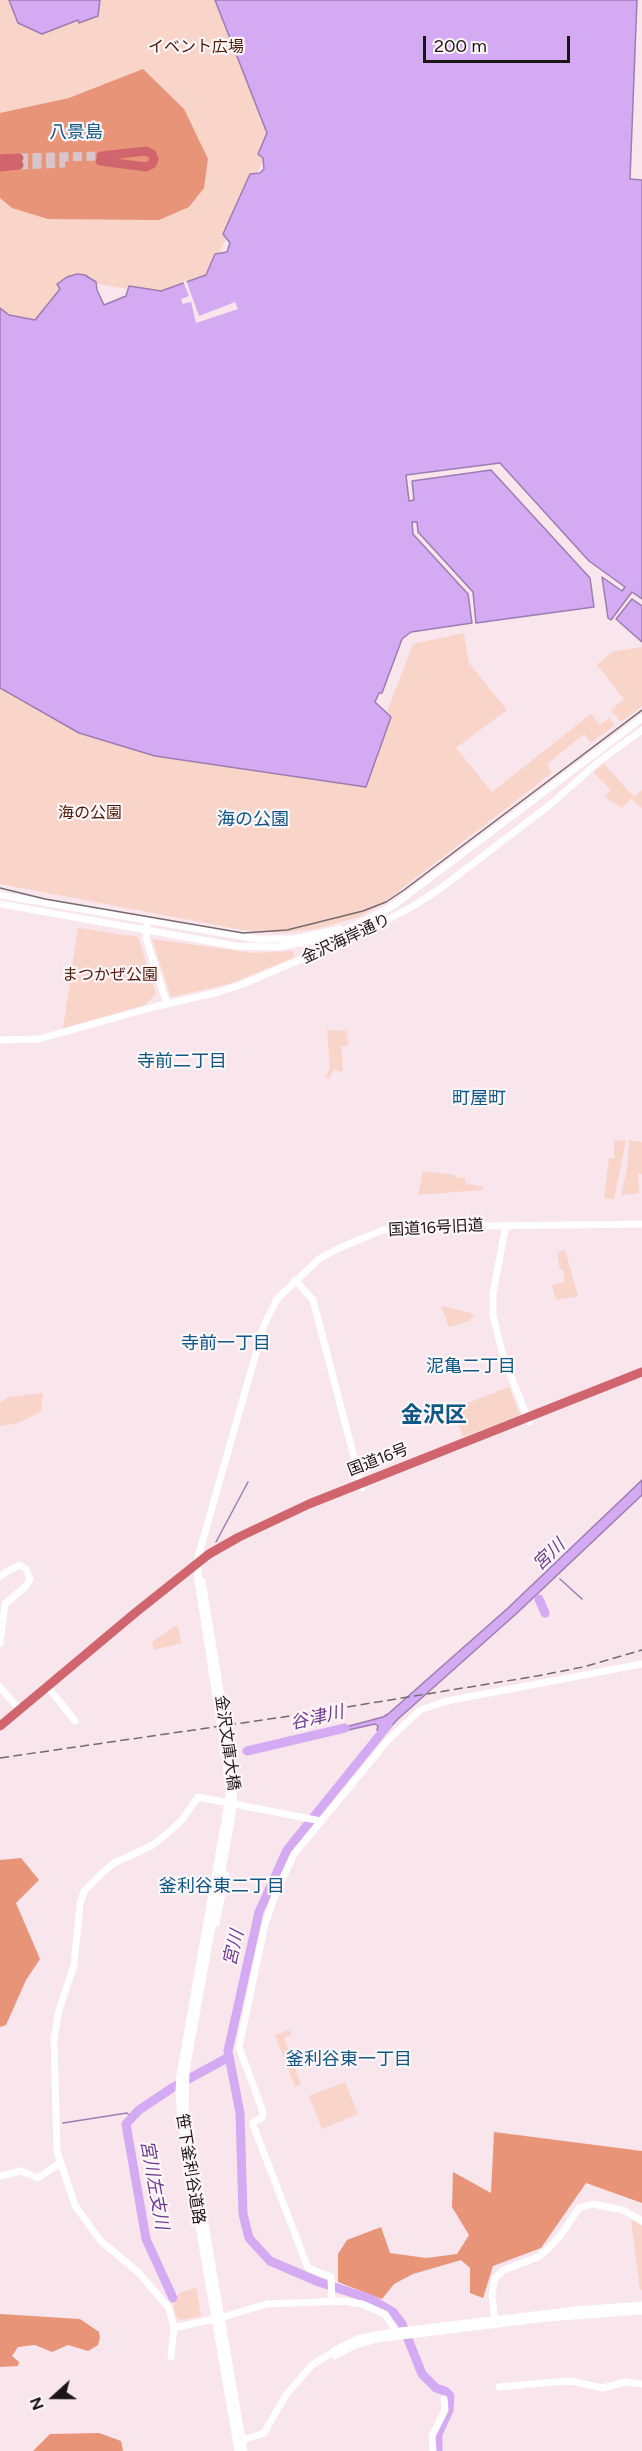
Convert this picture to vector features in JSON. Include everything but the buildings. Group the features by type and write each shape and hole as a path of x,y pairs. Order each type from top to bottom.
{"highway":[{"path":"146,151 152,154 154,159 152,164 146,166 101,158 146,151"},
{"path":"1,163 19,162"},
{"name":"国道16号","path":"528,1420 642,1372"},
{"name":"国道16号","path":"0,1726 135,1613 198,1564 284,1520 362,1485 642,1378"}],"street":[{"path":"0,904 236,946 278,947 329,938 402,899 642,718"},
{"name":"金沢海岸通り","path":"0,1040 39,1040 243,984 363,933 415,905 482,858 560,797 597,763 642,730"},
{"path":"0,895 236,937 267,940 316,935 358,924"},
{"path":"147,921 145,931 167,1004"},
{"name":"国道16号旧道","path":"198,1564 264,1324 277,1299 295,1280 329,1252 389,1228 642,1224"},
{"path":"506,1225 493,1293 493,1315 503,1356 528,1420"},
{"path":"295,1280 313,1300 362,1485"},
{"name":"金沢文庫大橋","path":"198,1564 198,1581 228,1779 228,1805 223,1851"},
{"path":"0,1576 19,1565 26,1569 30,1579 26,1586 5,1604 0,1643"},
{"path":"332,2301 331,2277 308,2268 254,2127 253,2122 262,2118 263,2112 239,2047 270,1908 294,1854 319,1820 401,1726 420,1710 447,1701 642,1664"},
{"path":"0,1687 20,1710"},
{"path":"48,1687 75,1721"},
{"path":"171,2357 174,2328 171,2311 139,2273 101,2241 86,2221 75,2205 57,2152 54,2039 58,2010 74,1965 80,1904 84,1891 96,1878 114,1863 151,1846 163,1837 182,1820 198,1797 319,1820"},
{"path":"205,1934 204,1912 224,1802"},
{"path":"209,1943 219,1914 238,1805"},
{"name":"笹下釜利谷道路","path":"223,1851 205,1934 182,2088 242,2444 238,2451"},
{"name":"笹下釜利谷道路","path":"183,2073 209,1943 223,1851"},
{"path":"0,2176 21,2171 38,2178 60,2163"},
{"path":"495,2322 492,2295 495,2278 504,2270 538,2257 547,2250 560,2236 579,2208 593,2204 623,2210 642,2221"},
{"path":"174,2328 275,2302 332,2301 350,2302 375,2308 385,2314 403,2333"},
{"path":"242,2444 264,2433 286,2395 312,2365 351,2342 376,2334 403,2333 586,2309 642,2305"},
{"path":"495,2322 642,2311"},
{"path":"499,2387 571,2381 596,2388 626,2382 642,2384"},
{"path":"433,2451 432,2436 445,2410 444,2399"}],"green space":[{"name":"イベント広場","path":"0,0 220,0 272,142 207,278 161,294 78,281 34,323 0,313"},
{"name":"海の公園","path":"464,633 469,663 507,710 456,748 492,792 591,714 600,725 609,718 615,725 591,743 584,734 547,764 552,773 383,903 359,917 315,929 283,933 243,930 0,884 0,677 361,780 413,644"},
{"path":"642,647 642,706 621,722 611,710 624,699 597,665 612,652"},
{"path":"604,764 634,797 642,790 642,808 631,799 622,808 605,797 611,790 593,772"},
{"name":"まつかぜ公園","path":"78,928 138,937 156,994 145,1005 63,1028"},
{"name":"まつかぜ公園","path":"152,939 253,953 293,951 295,957 229,984 171,997"},
{"path":"327,1030 346,1031 349,1045 341,1047 343,1071 334,1069 329,1079 326,1077 330,1068"},
{"path":"614,1140 626,1141 614,1199 604,1198 609,1158 614,1158"},
{"path":"629,1140 642,1142 642,1174 638,1174 639,1193 621,1195 627,1169"},
{"path":"423,1171 455,1175 455,1177 465,1178 465,1183 483,1187 482,1190 418,1195"},
{"path":"565,1250 578,1296 556,1300 552,1285 565,1282 557,1252"},
{"path":"441,1306 471,1313 474,1316 469,1321 449,1327"},
{"path":"509,1387 520,1415 463,1437 452,1409"},
{"path":"43,1393 41,1412 18,1423 0,1426 0,1403 8,1397"},
{"path":"175,1626 178,1627 181,1643 154,1650 152,1642"},
{"path":"289,2030 291,2035 284,2038 301,2084 295,2087 275,2035"},
{"path":"345,2082 358,2114 322,2129 309,2096"},
{"path":"631,2219 642,2226 642,2290 640,2290"},
{"path":"196,2288 201,2316 182,2320 177,2318 173,2307 179,2293"}],"shaded area":[{"path":"9,0 100,0 98,16 79,23 78,20 42,34 18,23"},
{"path":"215,0 637,0 630,179 642,180 642,599 632,592 611,620 608,618 602,577 622,591 625,587 589,561 500,463 406,475 409,501 414,500 412,481 491,470 590,578 594,607 476,623 473,592 418,532 417,522 412,522 413,534 468,594 472,623 411,632 402,639 382,693 379,693 375,702 391,717 366,787 155,756 79,733 0,688 0,308 9,315 35,320 60,289 57,284 77,274 85,275 96,282 104,305 126,296 129,286 161,291 206,275 215,254 227,252 230,243 223,234 250,174 260,173 264,169 263,158 258,154 267,133"},
{"path":"143,69 184,109 208,159 204,188 189,207 159,220 48,219 12,208 0,198 0,113 69,98"},
{"path":"632,599 642,606 642,642 616,619"},
{"path":"642,1480 642,1495 383,1735 377,1730 378,1726 375,1724 335,1733 334,1730 388,1714 508,1608"},
{"path":"21,1858 39,1880 16,1903 40,1959 26,1980 6,2025 0,2027 0,1860"},
{"path":"494,2132 642,2151 642,2203 586,2183 541,2248 493,2266 483,2298 470,2293 470,2268 461,2260 413,2274 394,2284 382,2299 338,2282 338,2254 347,2240 381,2227 390,2253 426,2258 457,2254 469,2235 452,2207 453,2172 491,2193"},
{"path":"0,2314 80,2319 99,2332 100,2338 98,2345 88,2351 68,2345 52,2352 35,2345 18,2347 12,2356 19,2362 18,2366 0,2367"},
{"path":"99,2433 121,2441 123,2451 33,2451 50,2434"}],"pier":[{"path":"186,280 199,316 235,302 238,309 196,323 191,302 183,304 181,299 189,296 183,281"}],"waterway":[{"path":"216,1542 248,1482"},
{"path":"560,1579 582,1599"},
{"path":"539,1599 545,1613"},
{"name":"宮川","path":"388,1725 287,1850 259,1912 228,2051 240,2113 243,2214 249,2238 270,2261 319,2282 371,2299 393,2312 402,2324 422,2374 436,2388 445,2391 450,2396 449,2410 438,2434 438,2451"},
{"name":"谷津川","path":"247,1751 345,1728"},
{"name":"宮川左支川","path":"173,2298 146,2239 126,2124 139,2110 172,2088 229,2057"},
{"path":"63,2123 127,2113 131,2117"}],"tunnel":[{"path":"19,158 101,156"},
{"path":"19,165 65,163"}],"tram line":[{"path":"0,888 45,899 243,933 287,930 363,911 386,902 404,890 642,710"}],"railway":[{"path":"0,1758 304,1714 537,1676 583,1667 642,1650"}],"district":[{"name":"八景島","path":"76,133"},
{"name":"海の公園","path":"253,820"},
{"name":"寺前二丁目","path":"182,1062"},
{"name":"町屋町","path":"479,1099"},
{"name":"寺前一丁目","path":"226,1344"},
{"name":"泥亀二丁目","path":"471,1367"},
{"name":"金沢区","path":"434,1416"},
{"name":"釜利谷東二丁目","path":"222,1887"},
{"name":"釜利谷東一丁目","path":"349,2060"}]}
